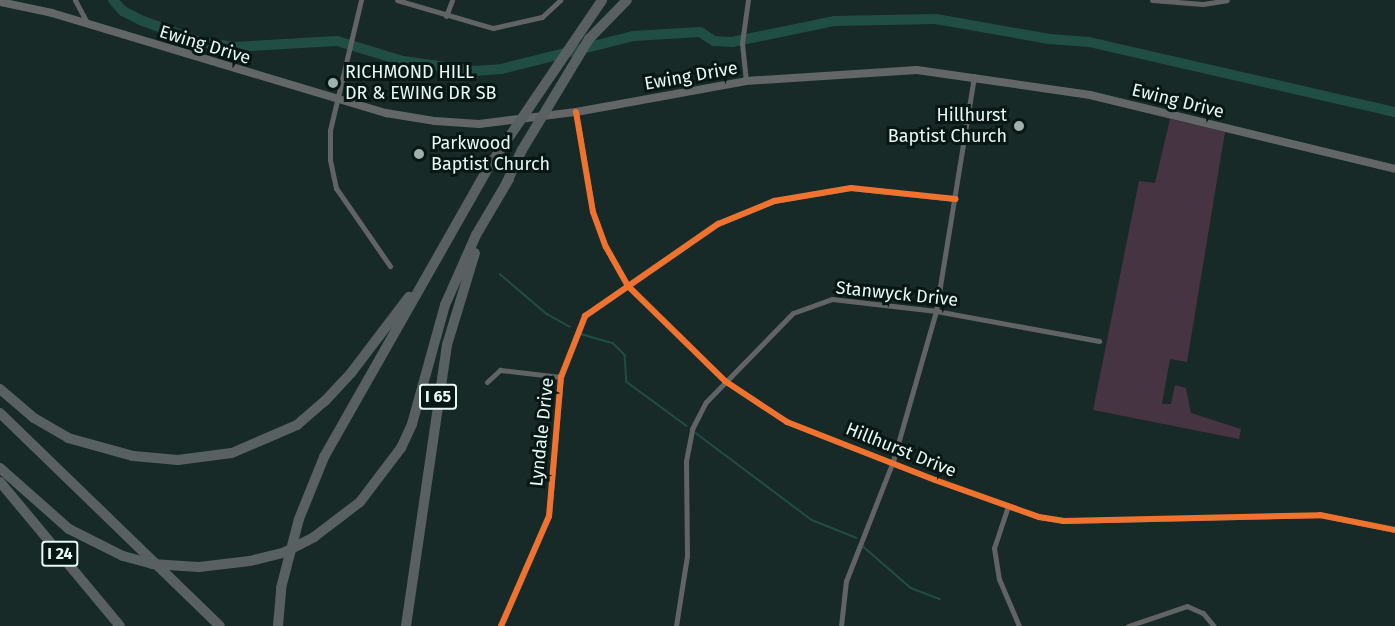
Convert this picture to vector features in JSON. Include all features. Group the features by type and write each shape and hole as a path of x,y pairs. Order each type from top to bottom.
{"highway":[{"path":"278,626 281,588 299,519 324,457 505,143 602,0"},
{"name":"I 65","path":"406,626 447,345 475,254 522,150 589,39 627,0"},
{"path":"0,468 69,529 123,556 152,564 199,567 242,562 285,552 314,537 360,502 401,448 412,424 445,305 476,235 509,178"},
{"path":"0,389 34,418 68,438 133,456 178,460 232,453 297,425 325,401 422,284"},
{"path":"0,413 194,598 220,626"},
{"name":"I 24","path":"0,482 120,626"}],"main road":[{"name":"Ewing Drive","path":"0,2 87,23 386,113 478,124 576,112 746,81 917,70 974,76 1090,95 1395,169"}],"street":[{"path":"75,0 87,23"},
{"path":"361,0 330,130 336,188 390,266"},
{"path":"398,0 493,28 524,24 542,17 560,0"},
{"path":"447,16 452,0"},
{"path":"746,81 742,43 748,0"},
{"path":"1152,0 1203,4 1227,0"},
{"path":"841,626 846,581 893,461 936,311 974,76"},
{"name":"Hillhurst Drive","path":"576,112 593,212 606,247 628,286 652,314 725,381 787,422 1008,506 1071,523 1320,515 1395,530"},
{"name":"Lyndale Drive","path":"501,626 549,516 561,377 585,316 718,224 792,196 851,188 955,199"},
{"name":"Stanwyck Drive","path":"676,626 687,556 686,461 692,429 706,402 793,313 832,299 936,311 1099,341"},
{"path":"487,382 500,370 561,377"},
{"path":"1008,506 994,548 999,579 1019,626"},
{"path":"1128,626 1187,606 1203,613 1214,626"}],"shaded area":[{"path":"1170,119 1225,132 1187,362 1170,359 1162,404 1171,404 1175,385 1186,388 1191,413 1241,429 1239,439 1093,410 1139,181 1155,183"}],"waterway":[{"path":"113,0 123,11 143,21 200,42 234,47 337,41 403,61 474,71 501,69 633,36 700,32 714,41 732,42 834,21 936,19 1049,39 1089,42 1395,112"},
{"path":"500,274 547,314 570,327"},
{"path":"581,334 613,343 625,355 627,382 687,426"},
{"path":"696,433 812,520 857,538"},
{"path":"864,547 911,588 940,599"}],"cycle path":[{"path":"576,112 593,212 606,247 628,286 725,381 787,422 935,480 1039,517 1063,521 1320,515 1395,530"},
{"path":"501,626 549,516 561,377 585,316 718,224 774,201 851,188 955,199"}],"place":[{"name":"RICHMOND HILL DR & EWING DR SB","path":"333,83"},
{"name":"Hillhurst Baptist Church","path":"1019,126"},
{"name":"Parkwood Baptist Church","path":"419,154"}]}
